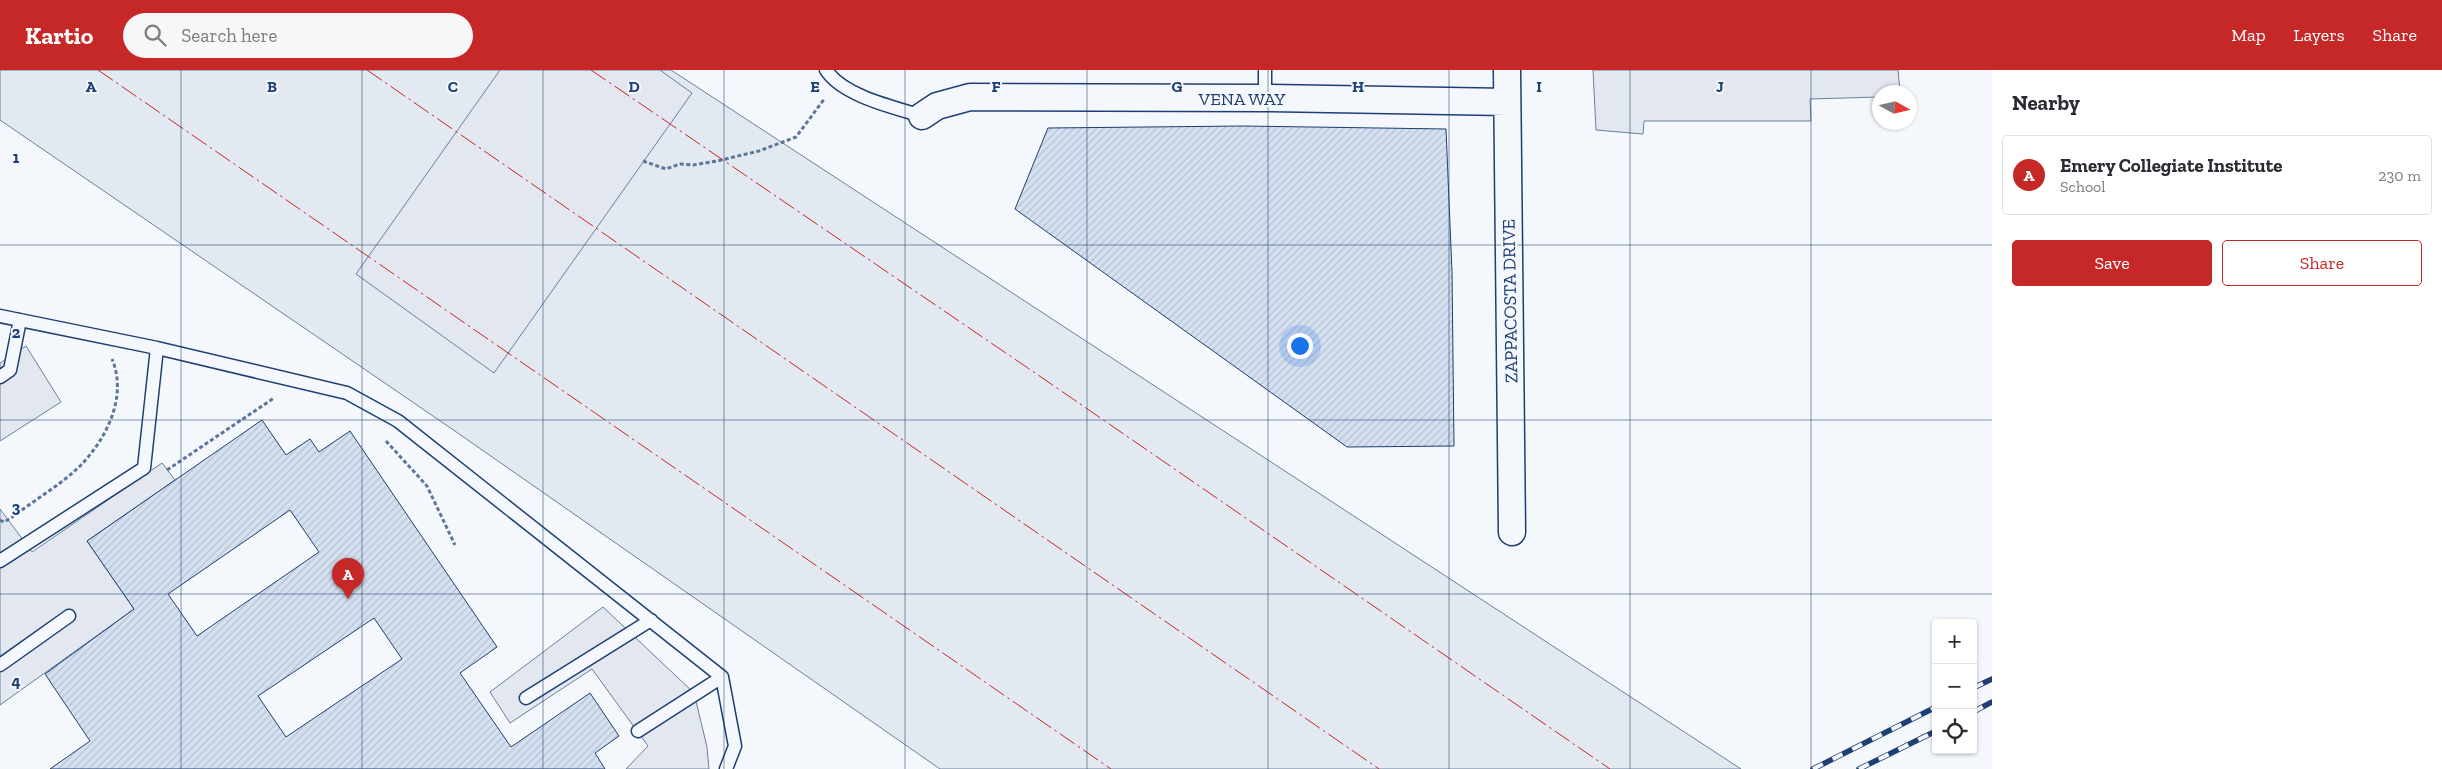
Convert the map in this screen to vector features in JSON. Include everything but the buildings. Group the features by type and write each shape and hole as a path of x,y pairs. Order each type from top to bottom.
{"street":[{"name":"ZAPPACOSTA DRIVE","path":"1507,70 1512,532"},
{"name":"VENA WAY","path":"922,116 937,106 970,97 1266,98 1507,102"}],"lane":[{"path":"826,70 838,82 864,96 922,116"},
{"path":"1266,70 1266,98"},
{"path":"0,316 157,348 347,393 398,421 722,677 734,746 726,769"},
{"path":"0,376 10,370 20,320"},
{"path":"0,561 144,468 157,348"},
{"path":"0,665 69,616"},
{"path":"526,698 651,620"},
{"path":"638,731 722,677"}],"path":[{"path":"643,162 666,169 680,164 693,165 736,158 796,138 807,123"},
{"path":"0,520 4,522 11,518 78,468 98,444 113,415 118,392 116,369 111,357"},
{"path":"167,470 277,396 267,394"},
{"path":"382,437 427,486 455,545"}],"shaded area":[{"path":"0,70 671,70 1741,769 940,769 452,429 0,120"},
{"path":"500,70 660,70 692,93 494,373 356,274"},
{"path":"1593,70 1898,70 1899,85 1872,85 1872,97 1810,99 1811,121 1644,121 1643,134 1596,130"},
{"path":"26,346 61,402 0,441 0,363"},
{"path":"162,463 175,480 87,541 134,609 0,705 0,509 32,552"},
{"path":"603,607 694,693 707,747 709,769 626,769 648,746 592,669 510,723 490,692"}],"railway":[{"path":"1977,686 1992,679"},
{"path":"1977,710 1992,702"},
{"path":"1813,769 1932,709"},
{"path":"1859,769 1932,733"}],"power":[{"path":"98,70 1111,769"},
{"path":"367,70 1379,769"},
{"path":"591,70 1610,769"}],"place":[{"name":"Emery Collegiate Institute","path":"348,599"}]}
